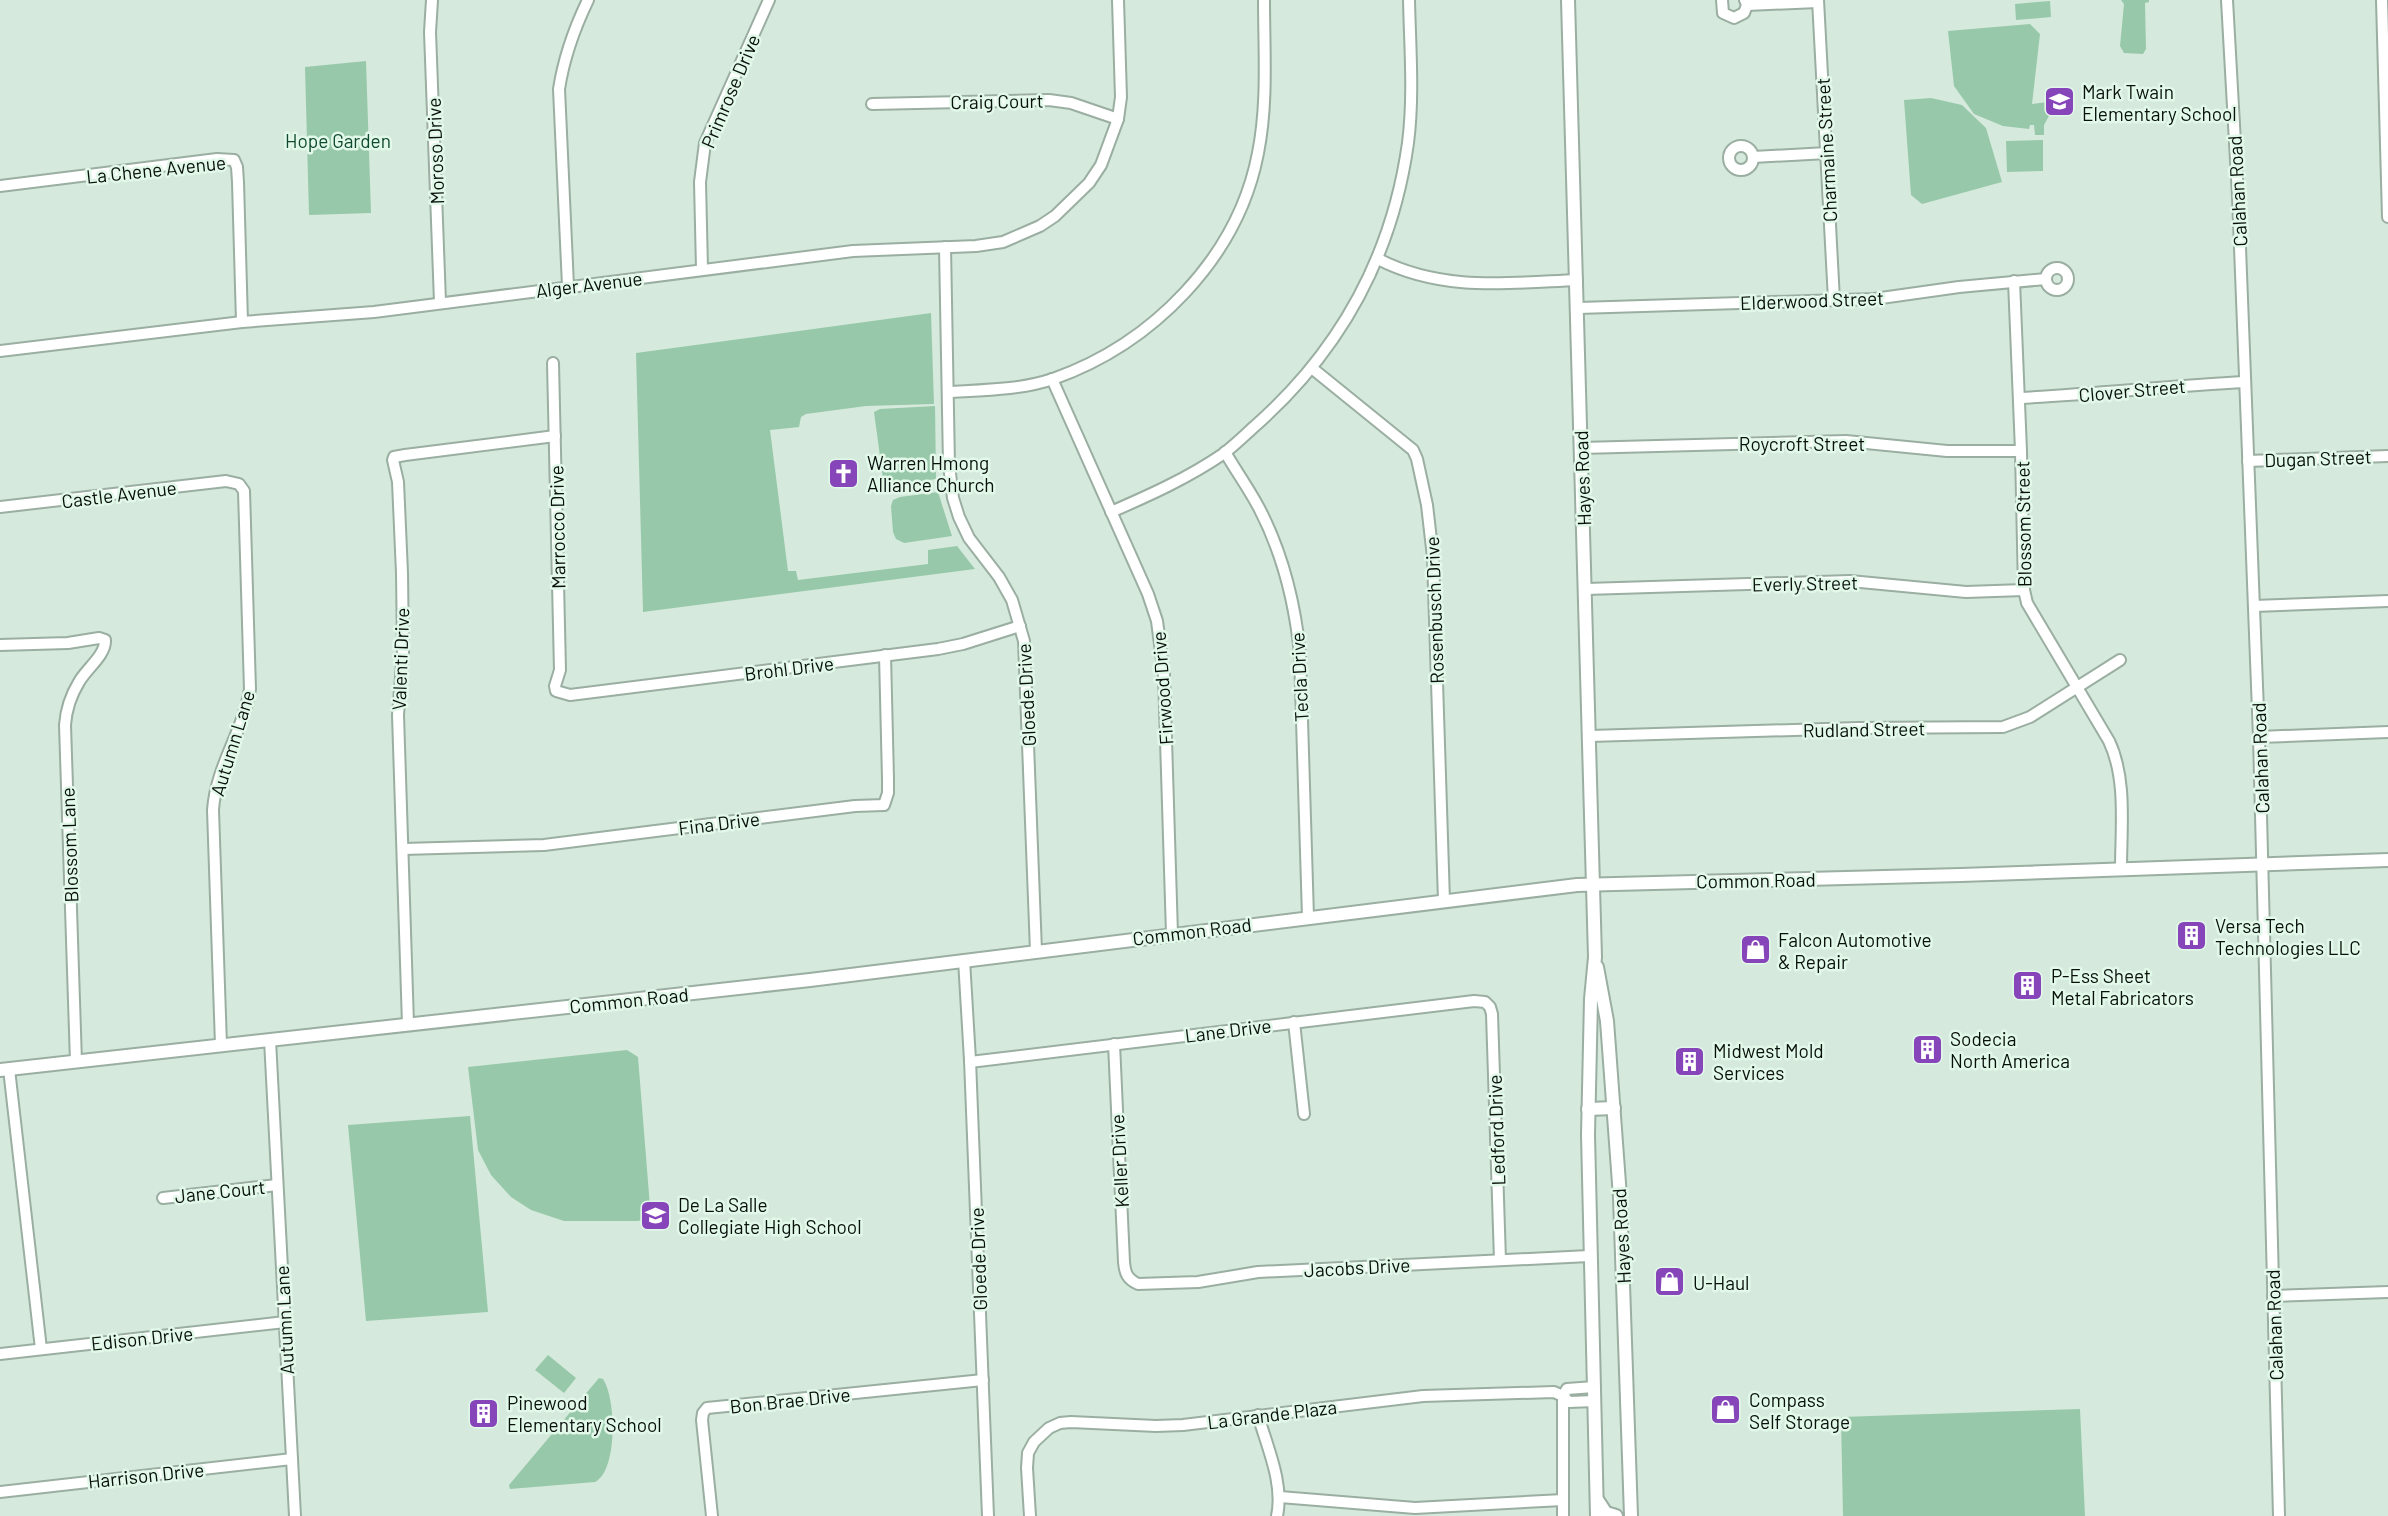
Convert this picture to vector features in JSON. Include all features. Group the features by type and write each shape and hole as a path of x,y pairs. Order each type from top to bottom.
{"street":[{"name":"Moroso Drive","path":"432,0 430,32 440,302"},
{"path":"568,286 559,89 562,65 571,36 588,0"},
{"name":"Primrose Drive","path":"702,269 700,182 705,144 769,0"},
{"name":"Alger Avenue","path":"0,351 242,322 374,312 853,251 1003,242 1040,226 1055,216 1071,202 1101,165 1118,119 1121,97 1118,0"},
{"path":"948,392 1007,388 1052,379 1114,351 1155,322 1182,295 1214,256 1228,234 1246,195 1262,134 1264,0"},
{"path":"1111,512 1188,477 1225,452 1268,415 1313,369 1344,322 1378,259 1400,187 1408,142 1411,81 1409,0"},
{"name":"Hayes Road","path":"1568,0 1595,957 1588,1109 1589,1256 1597,1516"},
{"path":"1723,0 1722,9 1729,18 1741,16 1746,3 1818,1"},
{"name":"Calahan Road","path":"2227,0 2259,737 2279,1516"},
{"path":"2382,0 2388,217"},
{"name":"Charmaine Street","path":"1818,1 1834,300"},
{"name":"Craig Court","path":"872,104 1049,100 1071,103 1118,119"},
{"path":"1753,157 1827,153"},
{"name":"La Chene Avenue","path":"0,186 217,159 233,160 237,167 242,322"},
{"name":"Gloede Drive","path":"945,247 949,465 953,498 969,538 999,577 1012,600 1026,657 1036,951"},
{"path":"1378,259 1399,270 1451,282 1482,284 1577,280"},
{"name":"Elderwood Street","path":"1578,308 1874,299 2046,279"},
{"name":"Blossom Street","path":"2014,281 2020,398 2024,590 2027,603 2109,741 2117,760 2121,869"},
{"name":"Marrocco Drive","path":"553,363 560,670 556,691"},
{"name":"Rosenbusch Drive","path":"1313,369 1389,433 1405,442 1417,459 1427,505 1433,557 1444,901"},
{"name":"Firwood Drive","path":"1052,379 1148,594 1157,621 1161,642 1172,934"},
{"name":"Clover Street","path":"2020,398 2245,382"},
{"name":"Valenti Drive","path":"408,1024 398,715 403,651 402,573 398,482 393,460 394,457 405,455 555,436"},
{"name":"Roycroft Street","path":"1581,448 1846,441 1947,452 2021,451"},
{"name":"Tecla Drive","path":"1225,452 1258,506 1274,541 1286,574 1296,619 1300,654 1308,917"},
{"name":"Dugan Street","path":"2248,461 2388,456"},
{"name":"Castle Avenue","path":"0,507 226,481 239,484"},
{"name":"Autumn Lane","path":"221,1045 214,798 218,777 238,733 247,705 250,676 245,498 239,484"},
{"name":"Everly Street","path":"1586,589 1850,581 1966,592 2024,590"},
{"path":"2254,606 2388,601"},
{"name":"Brohl Drive","path":"556,691 570,695 885,655 963,644 1020,626"},
{"name":"Blossom Lane","path":"0,645 68,643 99,638 105,640 103,650 75,688 65,726 76,1062"},
{"name":"Fina Drive","path":"404,849 544,845 855,806 884,805 888,793 885,655"},
{"name":"Rudland Street","path":"1590,736 1858,728 2003,727 2030,717 2120,660"},
{"path":"2259,737 2388,732"},
{"name":"Common Road","path":"5,1069 810,980 1593,883 1936,876 2388,860"},
{"name":"Hayes Road","path":"1595,957 1607,1021 1622,1238 1624,1515"},
{"name":"Gloede Drive","path":"964,960 988,1516"},
{"name":"Lane Drive","path":"970,1062 1474,1001 1485,1002"},
{"name":"Ledford Drive","path":"1485,1002 1492,1014 1500,1260"},
{"path":"1294,1022 1304,1114"},
{"name":"Autumn Lane","path":"270,1040 295,1516"},
{"name":"Keller Drive","path":"1114,1044 1124,1262 1127,1277"},
{"path":"5,1069 41,1349"},
{"path":"1588,1109 1614,1108"},
{"name":"Jane Court","path":"163,1198 277,1185"},
{"name":"Jacobs Drive","path":"1127,1277 1138,1284 1198,1282 1258,1272 1589,1256"},
{"path":"2273,1296 2388,1292"},
{"name":"Edison Drive","path":"0,1354 285,1322"},
{"name":"Bon Brae Drive","path":"712,1516 702,1420 707,1408 983,1380"},
{"name":"La Grande Plaza","path":"1030,1516 1028,1454 1041,1434 1060,1423 1156,1426 1423,1396 1554,1392 1563,1396 1567,1390 1595,1394"},
{"path":"1563,1396 1563,1516"},
{"path":"1258,1415 1276,1475 1280,1497 1277,1516"},
{"name":"Harrison Drive","path":"0,1492 292,1459"},
{"path":"1280,1497 1415,1508 1563,1500"},
{"path":"1596,1497 1606,1513 1624,1515"}],"green space":[{"path":"2121,0 2149,0 2145,3 2146,49 2143,54 2124,53 2120,46 2124,4"},
{"path":"2050,1 2051,17 2016,20 2015,4"},
{"path":"2030,24 2040,34 2032,104 2047,102 2051,107 2055,107 2055,114 2050,114 2044,125 2044,135 2035,135 2034,125 2030,125 2029,129 2003,126 1974,114 1954,86 1948,31"},
{"name":"Hope Garden","path":"366,61 371,213 309,215 305,67"},
{"path":"1931,98 1962,105 1986,128 2002,182 1922,204 1911,195 1904,100"},
{"path":"2043,140 2043,171 2007,172 2006,141"},
{"path":"931,313 934,404 866,406 806,414 801,417 799,427 770,430 788,571 796,571 798,580 928,564 928,550 957,546 975,569 643,612 636,353"},
{"path":"935,406 936,479 884,486 874,412 880,409"},
{"path":"938,492 952,536 904,543 896,539 891,506 893,500"},
{"path":"627,1050 638,1057 651,1219 564,1221 531,1210 511,1197 491,1175 478,1150 468,1067"},
{"path":"470,1116 488,1312 366,1321 348,1125"},
{"path":"548,1355 576,1378 564,1393 535,1370"},
{"path":"599,1378 603,1379 607,1388 612,1417 611,1449 602,1475 595,1482 510,1489 509,1485"},
{"path":"2080,1409 2085,1516 1843,1516 1841,1417"}],"place":[{"name":"Mark Twain Elementary School","path":"2059,102"},
{"name":"Warren Hmong Alliance Church","path":"844,473"},
{"name":"Versa Tech Technologies LLC","path":"2192,936"},
{"name":"Falcon Automotive & Repair","path":"1755,950"},
{"name":"P-Ess Sheet Metal Fabricators","path":"2028,986"},
{"name":"Sodecia North America","path":"1927,1049"},
{"name":"Midwest Mold Services","path":"1690,1061"},
{"name":"De La Salle Collegiate High School","path":"655,1215"},
{"name":"U-Haul","path":"1670,1282"},
{"name":"Compass Self Storage","path":"1726,1410"},
{"name":"Pinewood Elementary School","path":"484,1413"}]}
